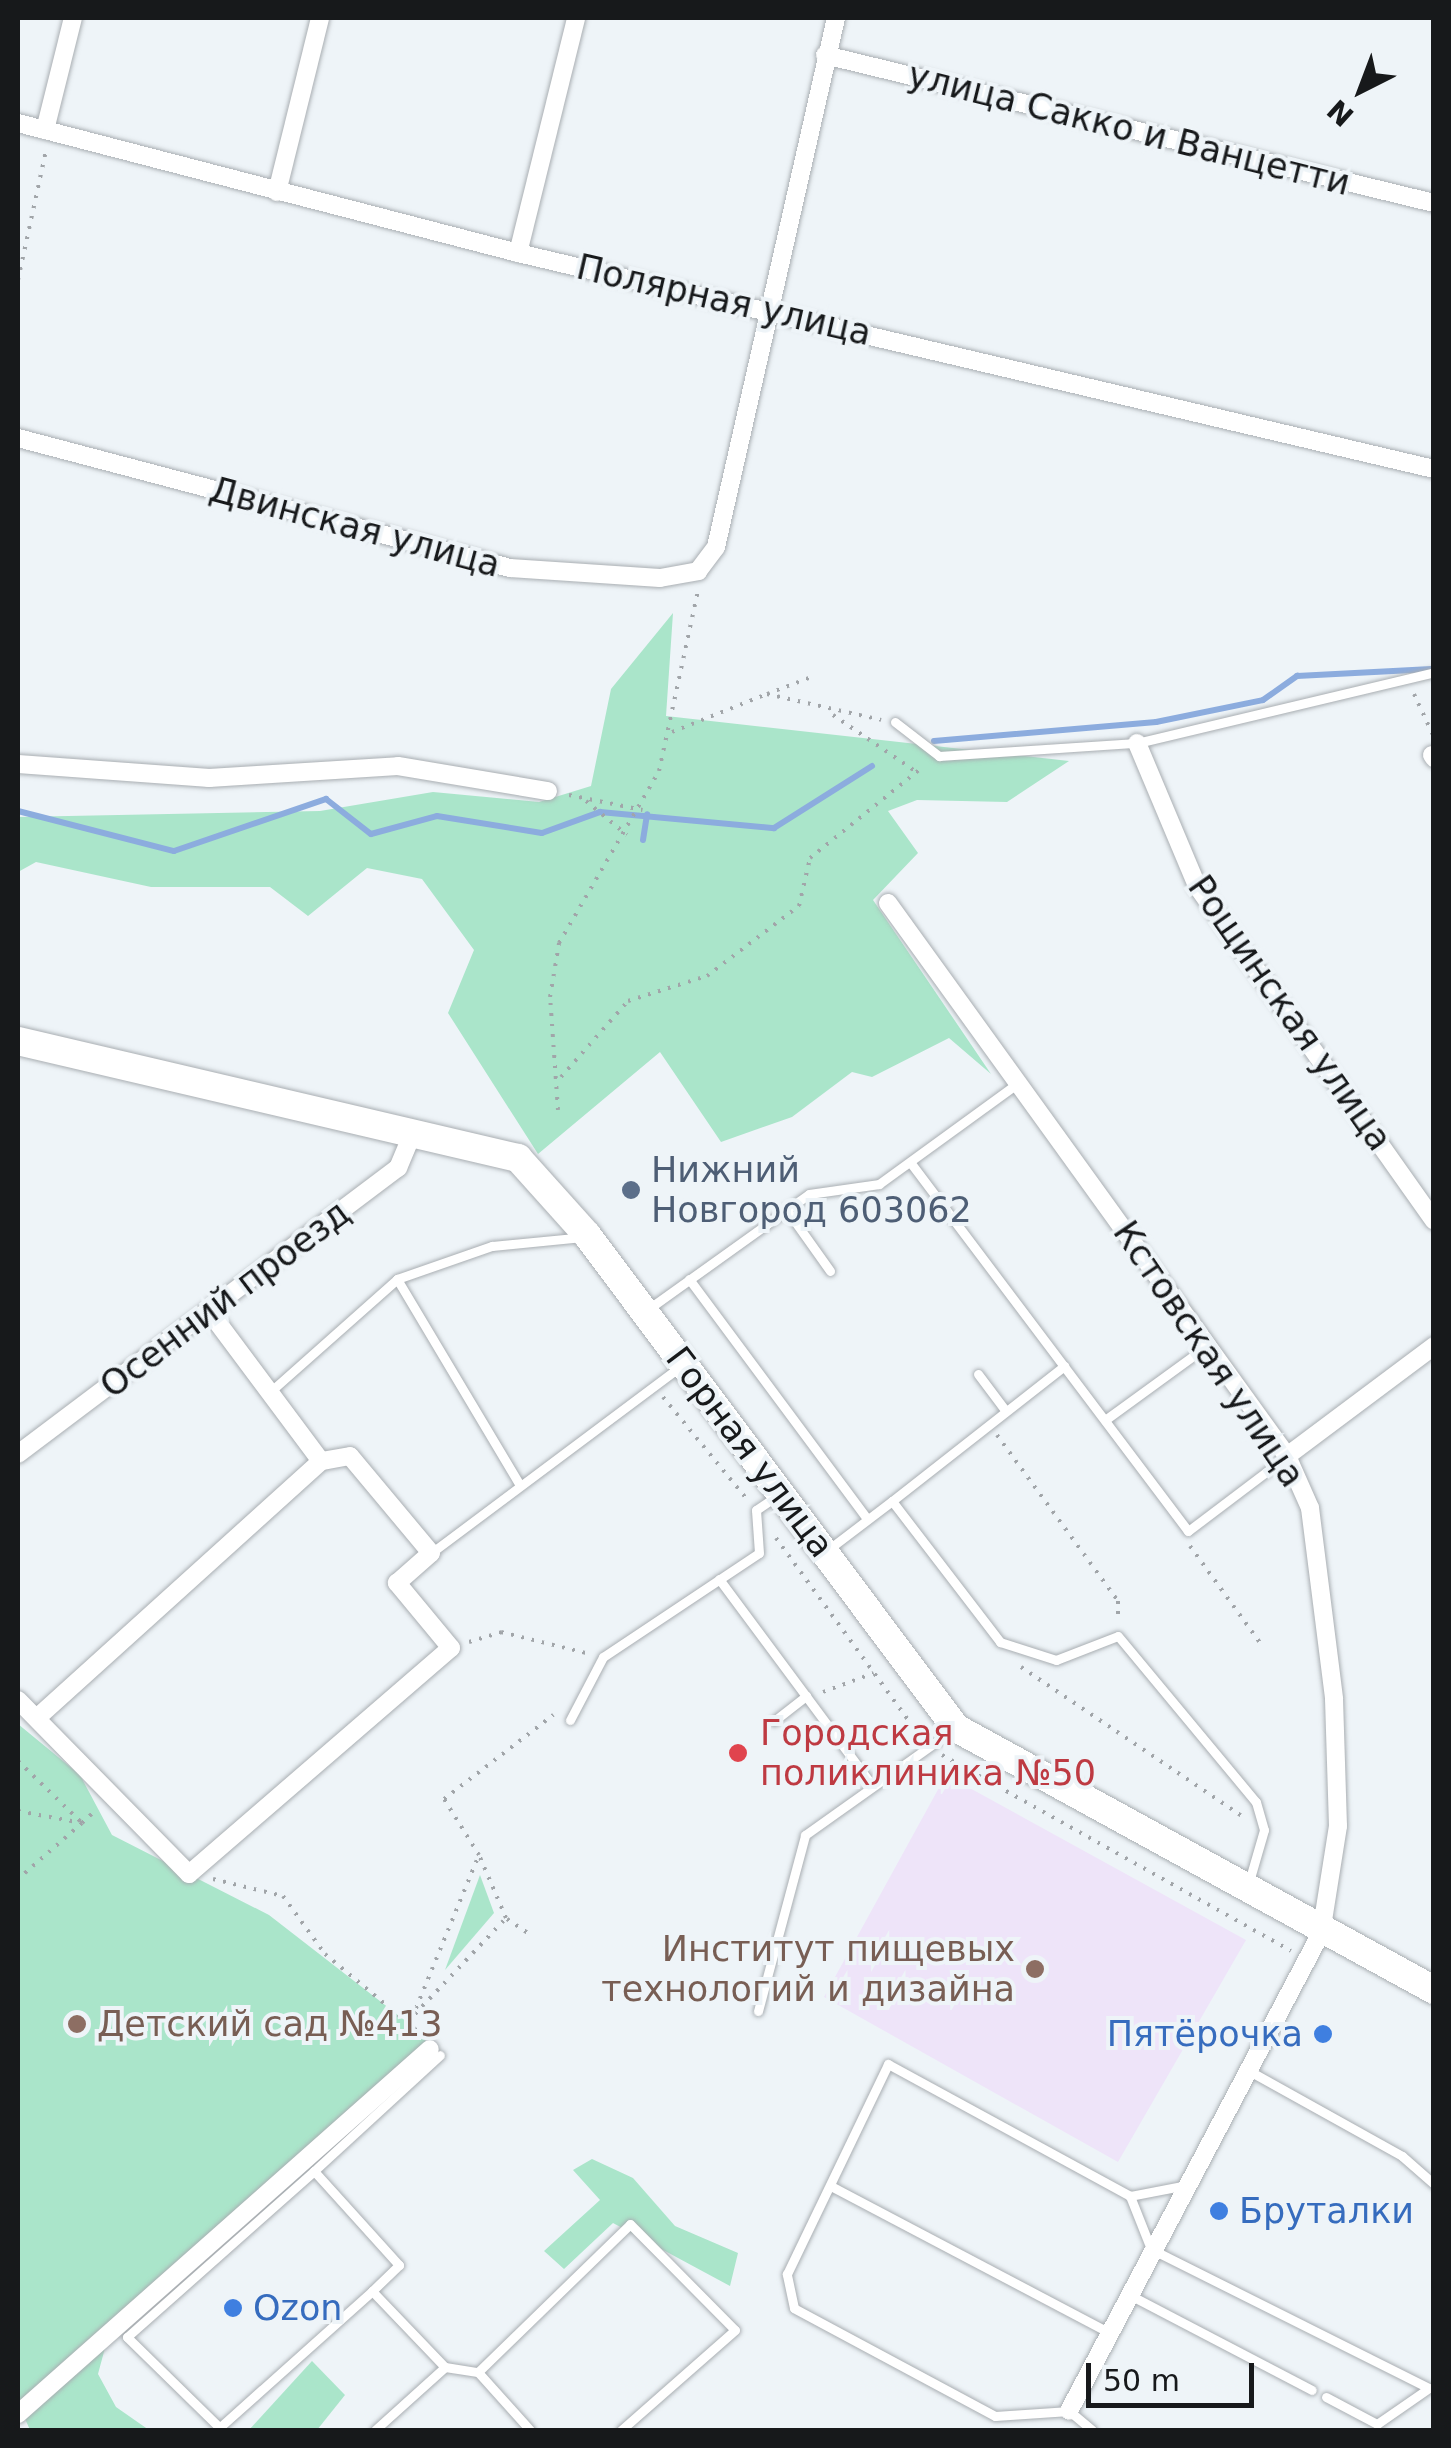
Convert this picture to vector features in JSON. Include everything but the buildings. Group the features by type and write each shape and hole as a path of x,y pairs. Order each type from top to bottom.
{"main road":[{"name":"Горная улица","path":"18,1041 414,1130 518,1158 587,1235 956,1728 1246,1892 1434,1990"}],"street":[{"path":"45,130 73,18"},
{"path":"277,192 320,18"},
{"path":"518,253 576,18"},
{"path":"698,578 716,547 764,308 836,18"},
{"name":"улица Сакко и Ванцетти","path":"825,55 1434,202"},
{"name":"Полярная улица","path":"18,123 518,253 1434,469"},
{"name":"Двинская улица","path":"18,438 510,568 698,578"},
{"name":"Рощинская улица","path":"1137,743 1197,886 1434,1221"},
{"path":"18,764 209,778 398,766 548,791"},
{"name":"Кстовская улица","path":"888,903 1287,1456 1310,1508 1340,1765 1321,1933 1253,2073 1151,2250 1069,2411"},
{"name":"Осенний проезд","path":"18,1454 398,1168 414,1130"},
{"path":"209,1312 321,1461"},
{"path":"1287,1456 1434,1346"},
{"path":"18,1700 39,1716 188,1874 451,1648 398,1583 431,1553 350,1456 321,1461 39,1716"},
{"path":"18,2414 435,2052"}],"lane":[{"path":"895,722 940,756 1137,743 1434,672"},
{"path":"644,1311 809,1194 879,1184 1018,1083"},
{"path":"910,1162 1188,1531 1287,1456"},
{"path":"786,1210 830,1271"},
{"path":"271,1391 397,1278 492,1246 587,1235"},
{"path":"397,1278 520,1485"},
{"path":"689,1279 867,1519"},
{"path":"1104,1420 1209,1345"},
{"path":"431,1553 684,1364"},
{"path":"826,1551 987,1422 1064,1366"},
{"path":"978,1374 1004,1410"},
{"path":"570,1720 603,1657 759,1554 756,1510 782,1493"},
{"path":"892,1501 1000,1642 1056,1660 1118,1636 1256,1802 1264,1830 1246,1892"},
{"path":"720,1580 870,1782"},
{"path":"774,1721 806,1696"},
{"path":"758,2010 806,1835 870,1782 956,1728"},
{"path":"314,2171 399,2264 220,2429 127,2336 314,2171 435,2052"},
{"path":"1092,2430 1069,2411 994,2416 794,2308 787,2274 888,2064 1130,2196 1188,2185"},
{"path":"1253,2073 1402,2156 1434,2184"},
{"path":"831,2186 1108,2332"},
{"path":"1130,2196 1151,2250 1431,2388"},
{"path":"478,2372 630,2224 735,2330 621,2430"},
{"path":"372,2290 445,2367 478,2372 530,2430"},
{"path":"1128,2294 1312,2390"},
{"path":"375,2430 445,2367"},
{"path":"1326,2397 1377,2424 1431,2388"}],"path":[{"path":"18,280 45,130"},
{"path":"558,1110 561,1077 550,998 559,943 642,810 672,732 698,578"},
{"path":"672,732 814,676"},
{"path":"1407,680 1433,730 1433,756"},
{"path":"767,694 833,715 895,722"},
{"path":"833,715 916,771"},
{"path":"561,1077 628,1001 707,976 799,906 810,858 916,771 940,756"},
{"path":"548,791 642,810"},
{"path":"585,798 599,820 627,835"},
{"path":"987,1422 1118,1601 1118,1636"},
{"path":"1188,1531 1190,1551 1263,1647"},
{"path":"451,1648 500,1632 603,1657"},
{"path":"1008,1659 1264,1830"},
{"path":"806,1696 874,1673"},
{"path":"532,1936 506,1918 479,1855 444,1799 585,1691"},
{"path":"18,1761 82,1823"},
{"path":"18,1879 114,1794"},
{"path":"18,1811 82,1823"},
{"path":"412,2018 479,1855"},
{"path":"188,1874 282,1896 325,1954 412,2018"},
{"path":"412,2018 506,1918"}],"shaded area":[{"name":"Институт пищевых технологий и дизайна","path":"946,1775 1246,1940 1118,2162 824,1997"}],"green space":[{"path":"673,613 666,716 1069,761 1007,802 917,800 888,811 918,853 873,900 991,1074 949,1038 872,1077 852,1072 792,1117 721,1142 660,1052 538,1154 448,1013 474,950 422,879 367,868 308,916 270,887 151,887 36,862 18,872 18,817 320,811 433,792 539,802 591,786 611,689"},
{"path":"18,1724 80,1775 112,1835 269,1915 425,2036 427,2059 105,2348 98,2374 116,2407 149,2430 30,2430 18,2403"},
{"path":"480,1875 494,1913 445,1970"},
{"path":"592,2159 633,2178 675,2226 738,2253 730,2286 613,2223 564,2269 544,2251 600,2200 573,2170"},
{"path":"312,2361 345,2395 317,2430 249,2430"}],"waterway":[{"path":"934,741 1156,722 1263,700 1297,676 1432,669"},
{"path":"18,811 174,851 326,799 371,834 437,816 542,833 600,812 774,828 872,766"},
{"path":"643,840 647,814"}],"place":[{"name":"Нижний Новгород 603062","path":"631,1190"},
{"name":"Городская поликлиника №50","path":"738,1753"},
{"name":"Институт пищевых технологий и дизайна","path":"1035,1969"},
{"name":"Детский сад №413","path":"77,2024"},
{"name":"Пятёрочка","path":"1323,2034"},
{"name":"Бруталки","path":"1219,2211"},
{"name":"Ozon","path":"233,2308"}]}
